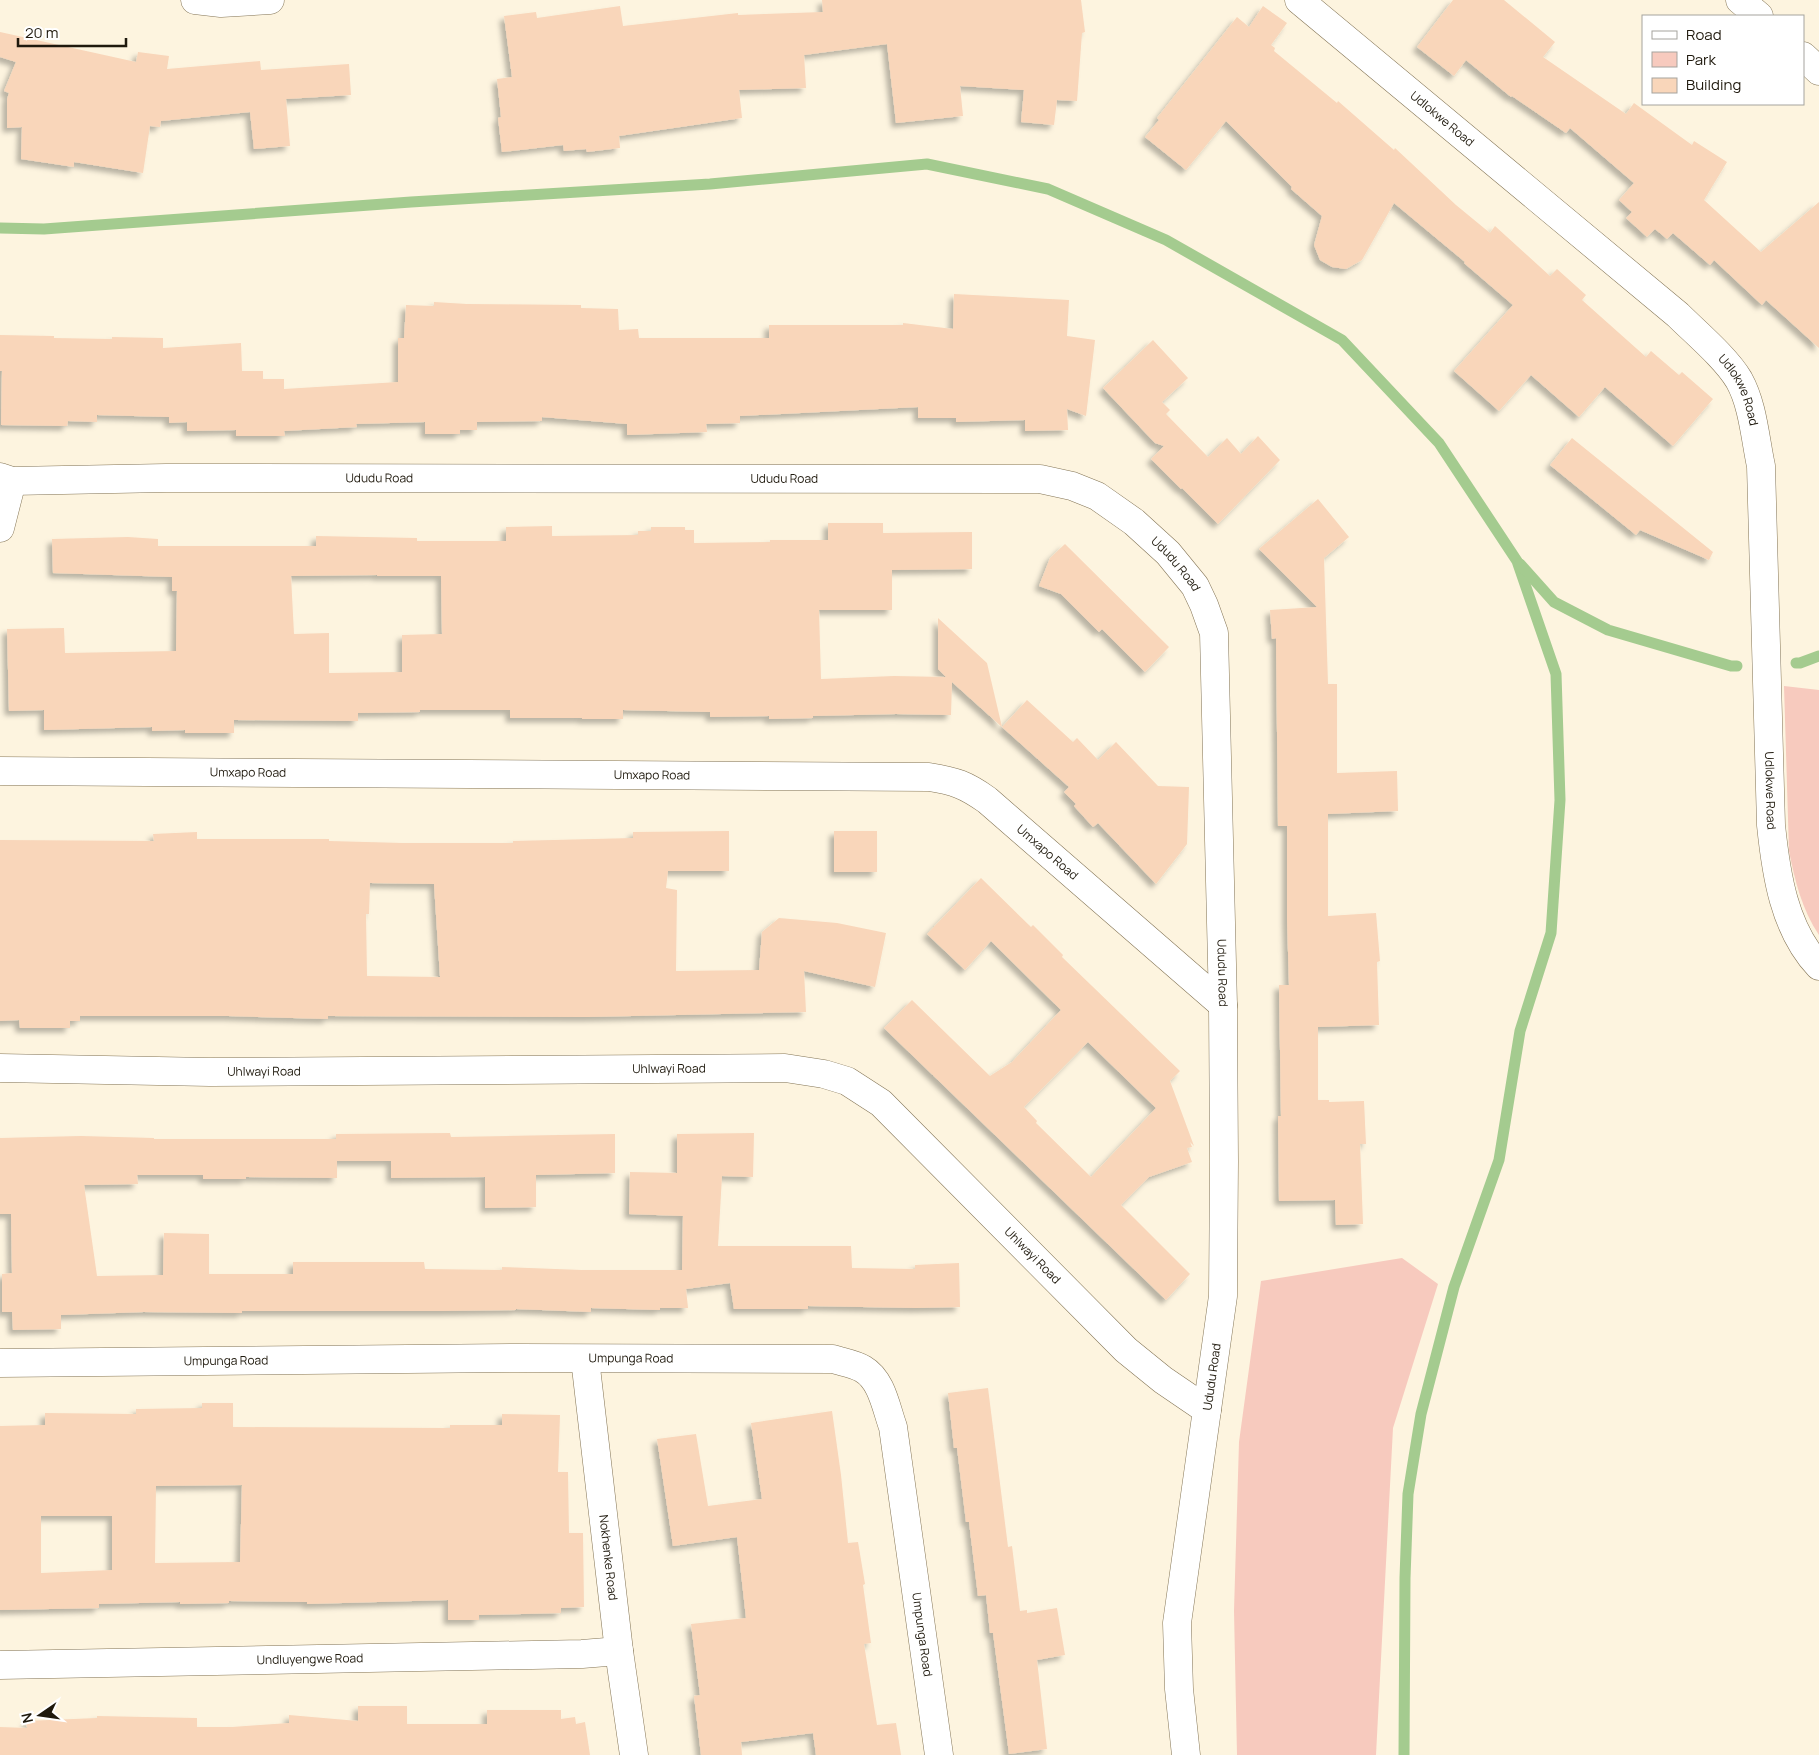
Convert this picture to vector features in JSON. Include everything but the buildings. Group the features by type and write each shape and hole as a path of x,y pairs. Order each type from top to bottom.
{"street":[{"path":"195,0 221,3 270,0"},
{"name":"Udlokwe Road","path":"1299,0 1678,315 1719,356 1738,380 1750,407 1761,466 1771,825 1775,863 1786,911 1808,955 1819,966"},
{"path":"1740,0 1759,15"},
{"path":"1804,57 1819,71"},
{"path":"0,528 6,479"},
{"name":"Ududu Road","path":"6,479 1040,479 1072,486 1097,496 1134,522 1168,553 1194,586 1214,633 1223,1005 1223,1296 1177,1624 1179,1689 1186,1755"},
{"name":"Umxapo Road","path":"0,771 909,777 950,780 970,788 987,800 1223,1005"},
{"name":"Uhlwayi Road","path":"0,1068 210,1072 785,1068 824,1074 848,1081 881,1103 1126,1350 1163,1380 1207,1410"},
{"name":"Umpunga Road","path":"0,1363 518,1358 833,1359 863,1369 873,1379 880,1391 893,1427 939,1755"},
{"name":"Nokhenke Road","path":"585,1359 619,1651 634,1755"},
{"name":"Undluyengwe Road","path":"0,1665 582,1654 619,1651"}],"green space":[{"path":"1784,686 1819,690 1819,935 1808,916 1800,895 1789,851"},
{"path":"1402,1258 1438,1284 1393,1428 1376,1755 1237,1755 1234,1611 1239,1442 1261,1281"}],"waterway":[{"path":"0,228 44,229 411,202 710,184 927,164 1048,189 1166,240 1342,340 1439,443 1517,561 1556,674 1560,800 1551,933 1520,1031 1499,1160 1454,1287 1421,1414 1408,1494 1405,1578 1404,1755"},
{"path":"1520,564 1554,602 1608,630 1731,666 1737,666"},
{"path":"1796,663 1819,656"}]}
